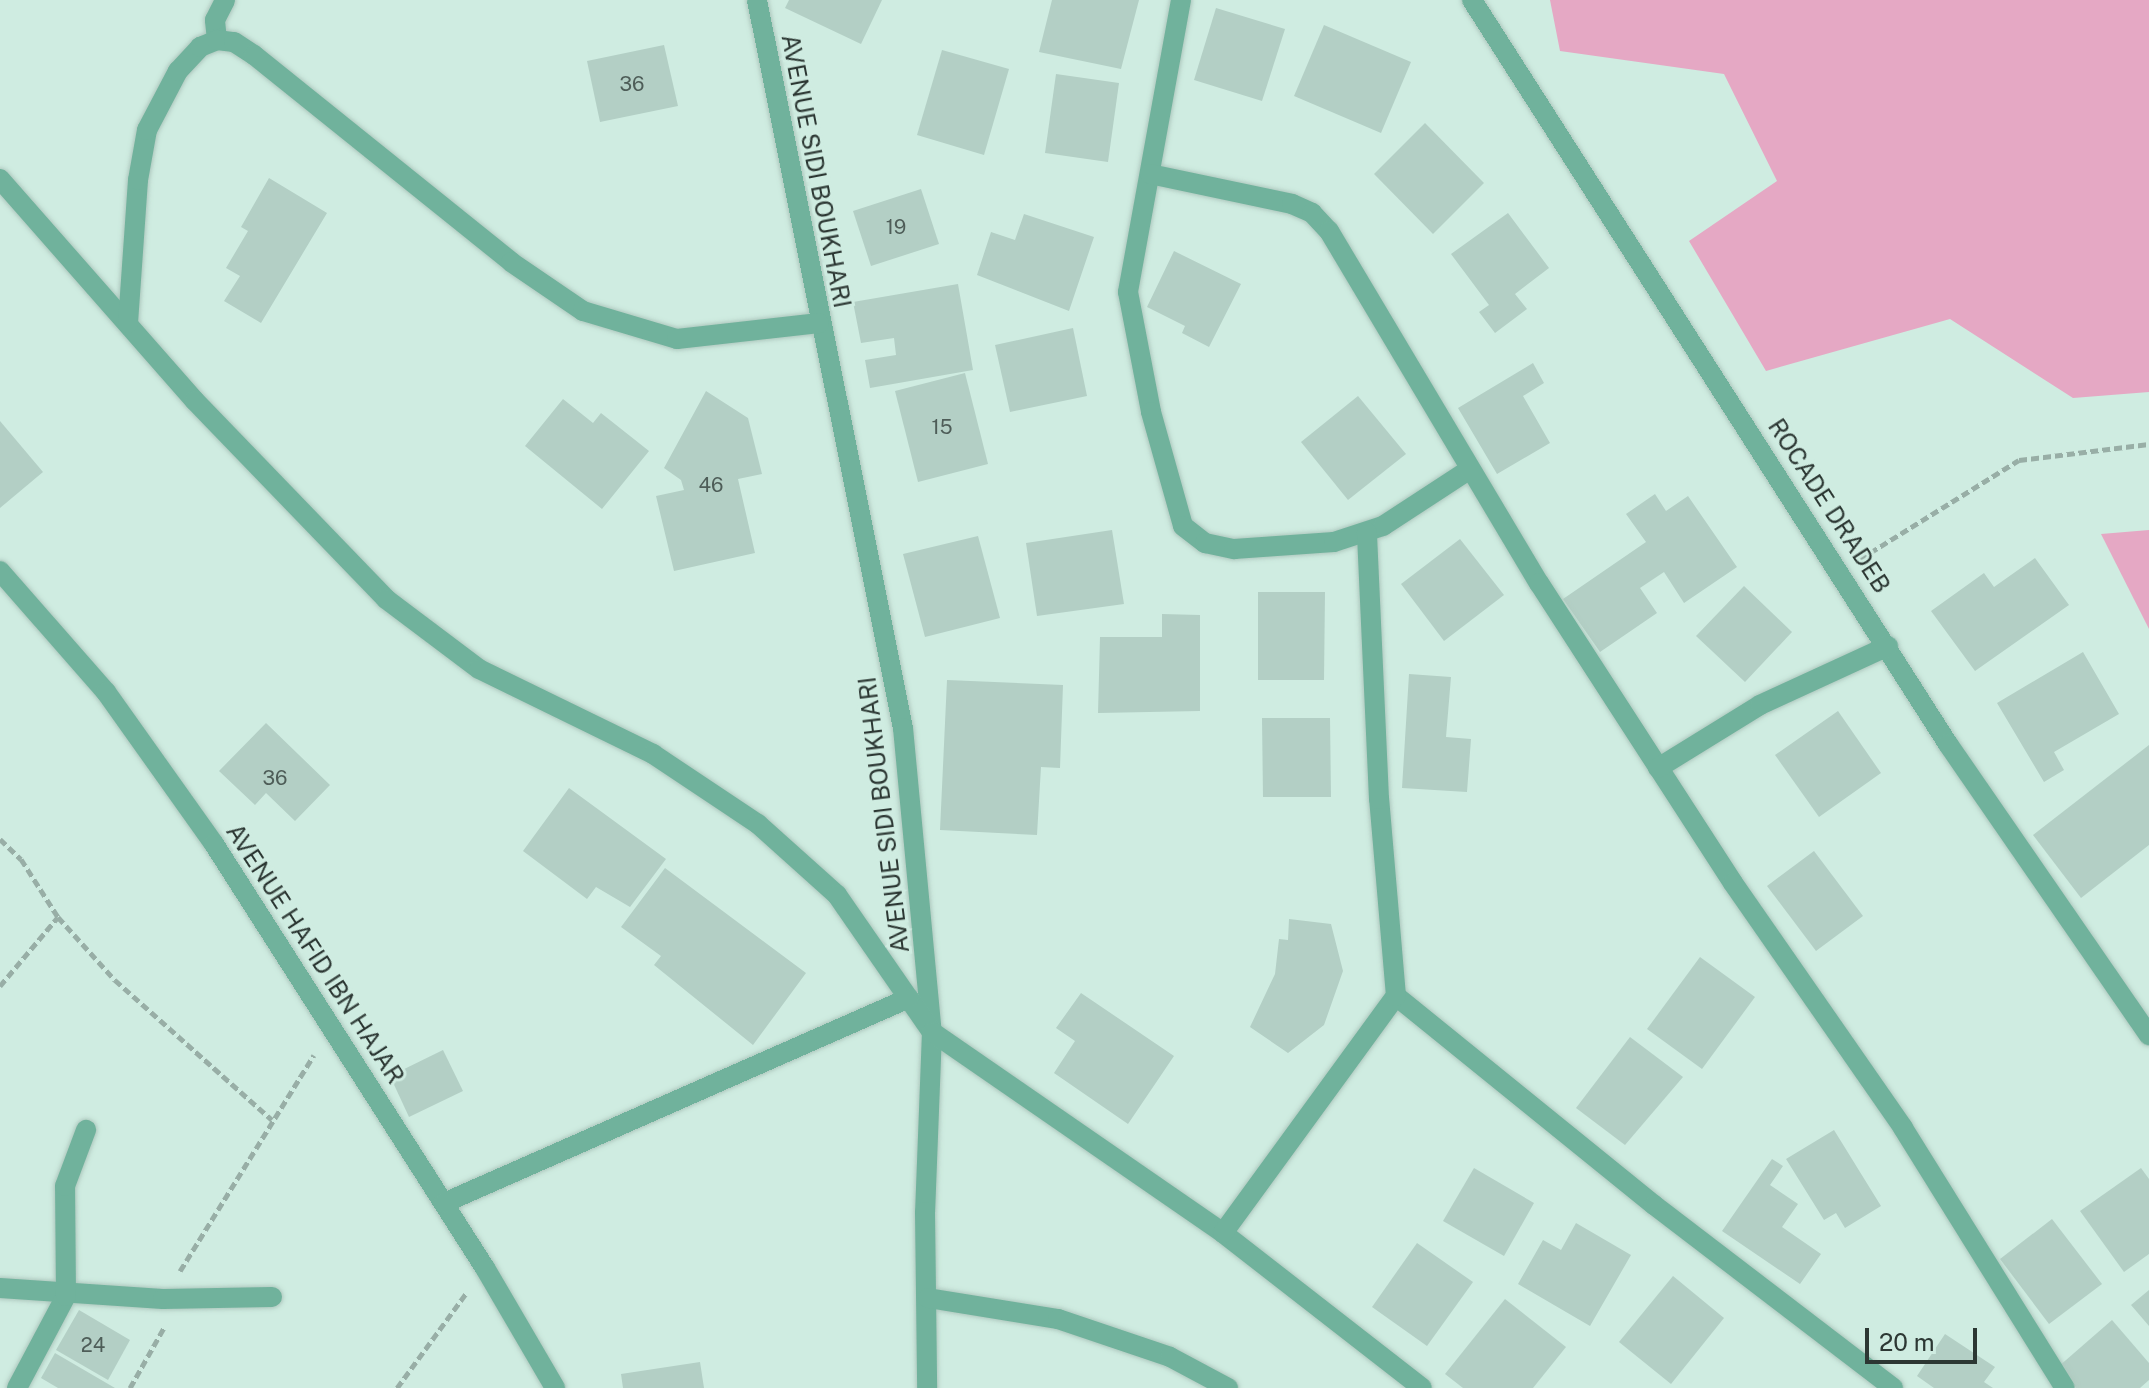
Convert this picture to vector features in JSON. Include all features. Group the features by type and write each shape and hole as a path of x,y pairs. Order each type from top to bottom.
{"street":[{"path":"217,40 215,20 225,0"},
{"name":"AVENUE SIDI BOUKHARI","path":"757,0 819,323 901,712 932,1032 925,1198 927,1388"},
{"path":"1181,0 1129,301 1183,526 1205,543 1234,549 1325,543 1367,532 1470,469"},
{"name":"ROCADE DRADEB","path":"1472,0 1948,744 2149,1035"},
{"path":"128,323 138,180 147,130 178,71 200,47 217,40 234,42 254,55 511,262 583,311 677,339 819,323"},
{"path":"1150,174 1277,199 1320,219 1470,469 1658,768 1903,1128 2065,1388"},
{"path":"0,179 128,323 386,599 479,669 653,754 758,824 837,895 932,1032 1223,1233 1422,1388"},
{"path":"1223,1233 1396,996 1379,799 1367,532"},
{"name":"AVENUE HAFID IBN HAJAR","path":"0,571 106,692 283,946 485,1268 555,1388"},
{"path":"1658,768 1760,705 1888,646"},
{"path":"1396,996 1654,1205 1893,1388"},
{"path":"444,1203 909,998"},
{"path":"17,1388 66,1296 65,1186 70,1162 86,1130"},
{"path":"0,1288 66,1296 172,1299 272,1297"},
{"path":"928,1298 1070,1323 1170,1357 1228,1388"}],"path":[{"path":"1839,573 2019,460 2149,444"},
{"path":"0,839 21,859 58,917 136,1001 272,1120"},
{"path":"0,986 58,917"},
{"path":"130,1388 172,1299 272,1120 332,1028"},
{"path":"397,1388 485,1268"}],"shaded area":[{"path":"1550,0 2149,0 2149,392 2073,398 1950,319 1766,371 1689,241 1777,181 1724,74 1560,51"},
{"path":"2149,530 2149,629 2101,534"}],"building":[{"path":"789,0 882,0 861,44 785,8"},
{"path":"1052,0 1139,0 1121,69 1039,52"},
{"path":"1216,8 1285,29 1262,101 1194,80"},
{"path":"1324,25 1411,62 1381,133 1294,96"},
{"path":"664,45 678,106 600,122 587,61"},
{"path":"942,50 1009,69 984,155 917,135"},
{"path":"1056,74 1119,83 1108,162 1045,153"},
{"path":"1425,123 1484,183 1433,234 1374,174"},
{"path":"269,178 327,213 261,323 224,301 240,276 226,268 248,231 241,227"},
{"path":"921,189 939,244 871,266 853,211"},
{"path":"1508,213 1549,268 1515,294 1527,309 1495,333 1479,312 1489,305 1451,254"},
{"path":"1024,214 1094,237 1069,311 977,275 991,232 1015,240"},
{"path":"1174,251 1241,284 1209,347 1182,333 1185,326 1147,307"},
{"path":"958,284 973,370 870,388 865,360 896,355 894,338 861,343 853,302"},
{"path":"1073,328 1087,396 1010,412 995,345"},
{"path":"1533,363 1544,383 1523,396 1550,443 1497,474 1458,408"},
{"path":"965,373 988,464 918,482 895,391"},
{"path":"706,391 748,418 762,474 738,479 755,553 674,571 656,496 684,490 681,480 664,468"},
{"path":"1358,396 1406,454 1348,500 1301,442"},
{"path":"563,399 593,423 601,413 649,451 602,509 525,446"},
{"path":"0,421 43,472 0,508"},
{"path":"1655,494 1666,511 1688,496 1737,567 1684,603 1664,572 1640,588 1657,613 1600,652 1563,599 1646,542 1626,514"},
{"path":"1112,530 1124,604 1037,616 1026,543"},
{"path":"978,536 1000,618 925,637 903,554"},
{"path":"1460,539 1504,595 1444,641 1401,584"},
{"path":"2035,558 2069,605 1975,671 1931,611 1984,573 1994,587"},
{"path":"1744,586 1792,632 1745,682 1696,636"},
{"path":"1258,592 1325,592 1324,680 1258,680"},
{"path":"1162,614 1200,615 1200,711 1098,713 1100,637 1162,637"},
{"path":"2083,652 2119,714 2054,752 2064,770 2044,782 1997,703"},
{"path":"1409,674 1451,677 1446,737 1471,739 1467,792 1402,788"},
{"path":"947,680 1063,685 1060,768 1041,767 1037,835 940,830"},
{"path":"1838,711 1881,773 1819,817 1775,755"},
{"path":"1262,718 1330,718 1331,797 1263,797"},
{"path":"266,723 330,785 295,821 266,793 255,805 219,771"},
{"path":"2149,745 2149,845 2081,898 2033,835"},
{"path":"569,788 666,859 630,907 596,887 587,899 523,851"},
{"path":"1814,851 1863,916 1816,951 1767,886"},
{"path":"665,868 806,973 753,1045 654,965 661,956 621,927"},
{"path":"1289,919 1331,924 1343,971 1324,1025 1288,1053 1250,1027 1275,974 1279,939 1288,940"},
{"path":"1700,957 1755,997 1702,1069 1647,1029"},
{"path":"1081,993 1174,1056 1128,1124 1054,1073 1075,1041 1056,1028"},
{"path":"1630,1037 1683,1077 1625,1145 1576,1108"},
{"path":"443,1050 463,1091 409,1117 390,1076"},
{"path":"1834,1130 1881,1206 1845,1228 1836,1213 1824,1220 1786,1159"},
{"path":"1772,1159 1783,1166 1770,1185 1798,1204 1782,1227 1821,1254 1800,1284 1722,1231"},
{"path":"1474,1168 1534,1203 1504,1256 1443,1221"},
{"path":"2141,1168 2149,1179 2149,1254 2124,1272 2080,1211"},
{"path":"2052,1219 2102,1284 2049,1324 2000,1259"},
{"path":"1576,1223 1631,1255 1590,1326 1518,1284 1543,1240 1561,1250"},
{"path":"1417,1243 1473,1282 1427,1346 1372,1307"},
{"path":"1673,1276 1724,1318 1671,1384 1619,1342"},
{"path":"2149,1290 2149,1326 2131,1305"},
{"path":"1505,1299 1566,1347 1533,1388 1463,1388 1445,1374"},
{"path":"79,1310 130,1340 108,1380 56,1350"},
{"path":"2112,1320 2149,1363 2149,1380 2140,1388 2076,1388 2058,1367"},
{"path":"1945,1334 1995,1367 1984,1382 1993,1388 1934,1388 1917,1376"},
{"path":"55,1353 115,1388 58,1388 41,1378"},
{"path":"700,1362 704,1388 623,1388 621,1374"}]}
